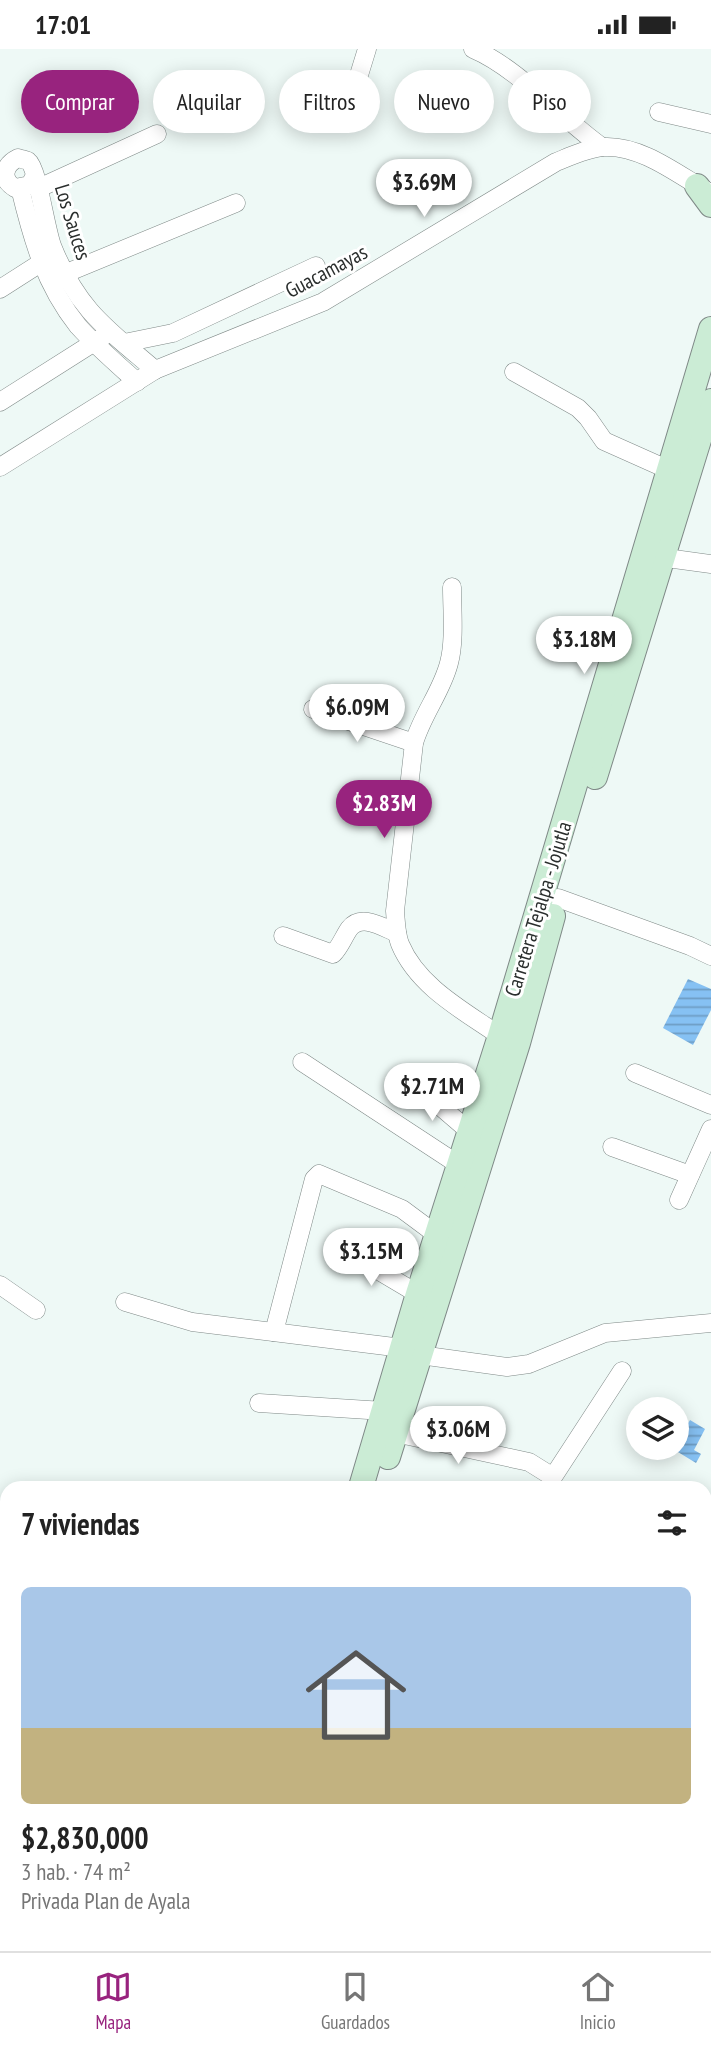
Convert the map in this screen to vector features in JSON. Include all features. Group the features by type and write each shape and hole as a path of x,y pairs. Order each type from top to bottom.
{"main road":[{"name":"Carretera Tejalpa - Jojutla","path":"380,1481 395,1433 411,1352 418,1294 469,1149 518,1043 652,556 669,470 711,329"},
{"name":"Carretera Tejalpa - Jojutla","path":"363,1481 384,1411 411,1352 500,1036 652,556 711,401"}],"street":[{"path":"361,70 367,49"},
{"path":"473,49 497,62 575,128 602,147"},
{"path":"659,112 711,124"},
{"path":"15,175 157,134"},
{"name":"Guacamayas","path":"0,467 155,370 323,302 556,162 602,147 619,147 644,155 706,195"},
{"name":"Los Sauces","path":"15,175 65,308 155,370"},
{"path":"64,274 236,202"},
{"path":"0,289 48,259"},
{"name":"Los Sauces","path":"48,259 64,274 137,382"},
{"path":"0,402 109,339 173,333 316,266"},
{"path":"514,372 578,408 604,441 669,470"},
{"path":"652,556 711,564"},
{"path":"452,587 450,660 446,674 418,727 414,743 395,911 397,933 413,967 438,994 500,1036"},
{"path":"313,709 414,743"},
{"path":"558,898 710,954"},
{"path":"284,936 333,954 351,926 356,923 365,921 397,933"},
{"path":"302,1062 469,1149"},
{"path":"635,1073 711,1105"},
{"path":"421,1089 469,1149"},
{"path":"679,1200 711,1129"},
{"path":"612,1147 690,1175"},
{"path":"274,1332 314,1179 319,1174 402,1209 437,1235"},
{"path":"342,1249 418,1294"},
{"path":"0,1285 36,1310"},
{"path":"125,1303 192,1322 507,1367 529,1364 605,1333 711,1323"},
{"path":"556,1481 622,1371"},
{"path":"259,1403 384,1411"},
{"path":"395,1433 529,1462 554,1481"}],"water":[{"path":"688,979 711,989 711,1010 693,1045 663,1028"},
{"path":"689,1422 705,1429 694,1450 701,1454 696,1463 689,1459"}]}
